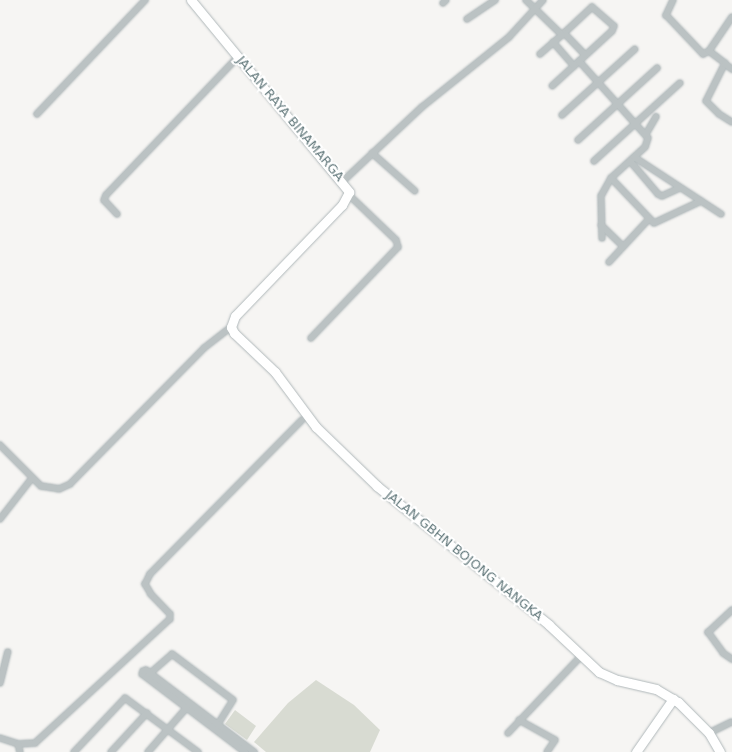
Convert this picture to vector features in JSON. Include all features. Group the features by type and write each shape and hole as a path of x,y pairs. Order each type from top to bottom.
{"street":[{"path":"37,114 145,0"},
{"name":"JALAN RAYA BINAMARGA","path":"191,0 342,182 348,194 342,205 235,316 231,327"},
{"path":"467,20 495,0"},
{"path":"526,0 585,55"},
{"path":"342,182 422,107 509,37 537,9 543,0"},
{"path":"673,0 666,15 703,54 709,51 732,17"},
{"path":"540,54 592,7 614,25 612,31 552,86"},
{"path":"553,42 574,66"},
{"path":"562,115 635,49"},
{"path":"709,51 732,69"},
{"path":"117,214 104,200 106,195 238,57"},
{"path":"579,61 646,134 648,143 611,178 601,196 600,225 602,238"},
{"path":"725,64 706,101 719,114 732,122"},
{"path":"578,140 658,68"},
{"path":"594,161 680,83"},
{"path":"646,134 656,117"},
{"path":"372,154 414,191"},
{"path":"632,159 721,214"},
{"path":"632,159 658,194 662,196 680,188"},
{"path":"611,178 649,220 658,222 701,201"},
{"path":"311,338 398,247 391,234 348,194"},
{"path":"609,262 649,220"},
{"path":"600,225 623,246"},
{"path":"0,445 32,478 51,489 60,489 70,484 204,348 231,327"},
{"name":"JALAN GBHN BOJONG NANGKA","path":"231,327 238,338 274,372 316,427 377,486 549,626 604,675 647,686 676,701 709,733 720,752"},
{"path":"0,738 26,746 41,739 170,619 170,614 151,594 145,584 150,574 302,420"},
{"path":"0,519 32,478"},
{"path":"732,610 708,632 723,653 732,659"},
{"path":"0,683 8,652"},
{"path":"218,724 233,700 172,654 148,676 245,752"},
{"path":"508,733 581,656"},
{"path":"74,752 125,698 147,713 190,750 198,752"},
{"path":"636,752 676,701"},
{"path":"644,752 676,701"},
{"path":"188,706 218,724 254,752"},
{"path":"148,752 188,706"},
{"path":"111,752 147,713"},
{"path":"519,720 556,740 548,752"},
{"path":"709,733 732,722"},
{"path":"18,744 20,752"}],"shaded area":[{"path":"316,680 354,705 380,730 370,752 266,752 254,742 288,703"},
{"path":"235,710 256,726 247,740 225,724"}]}
